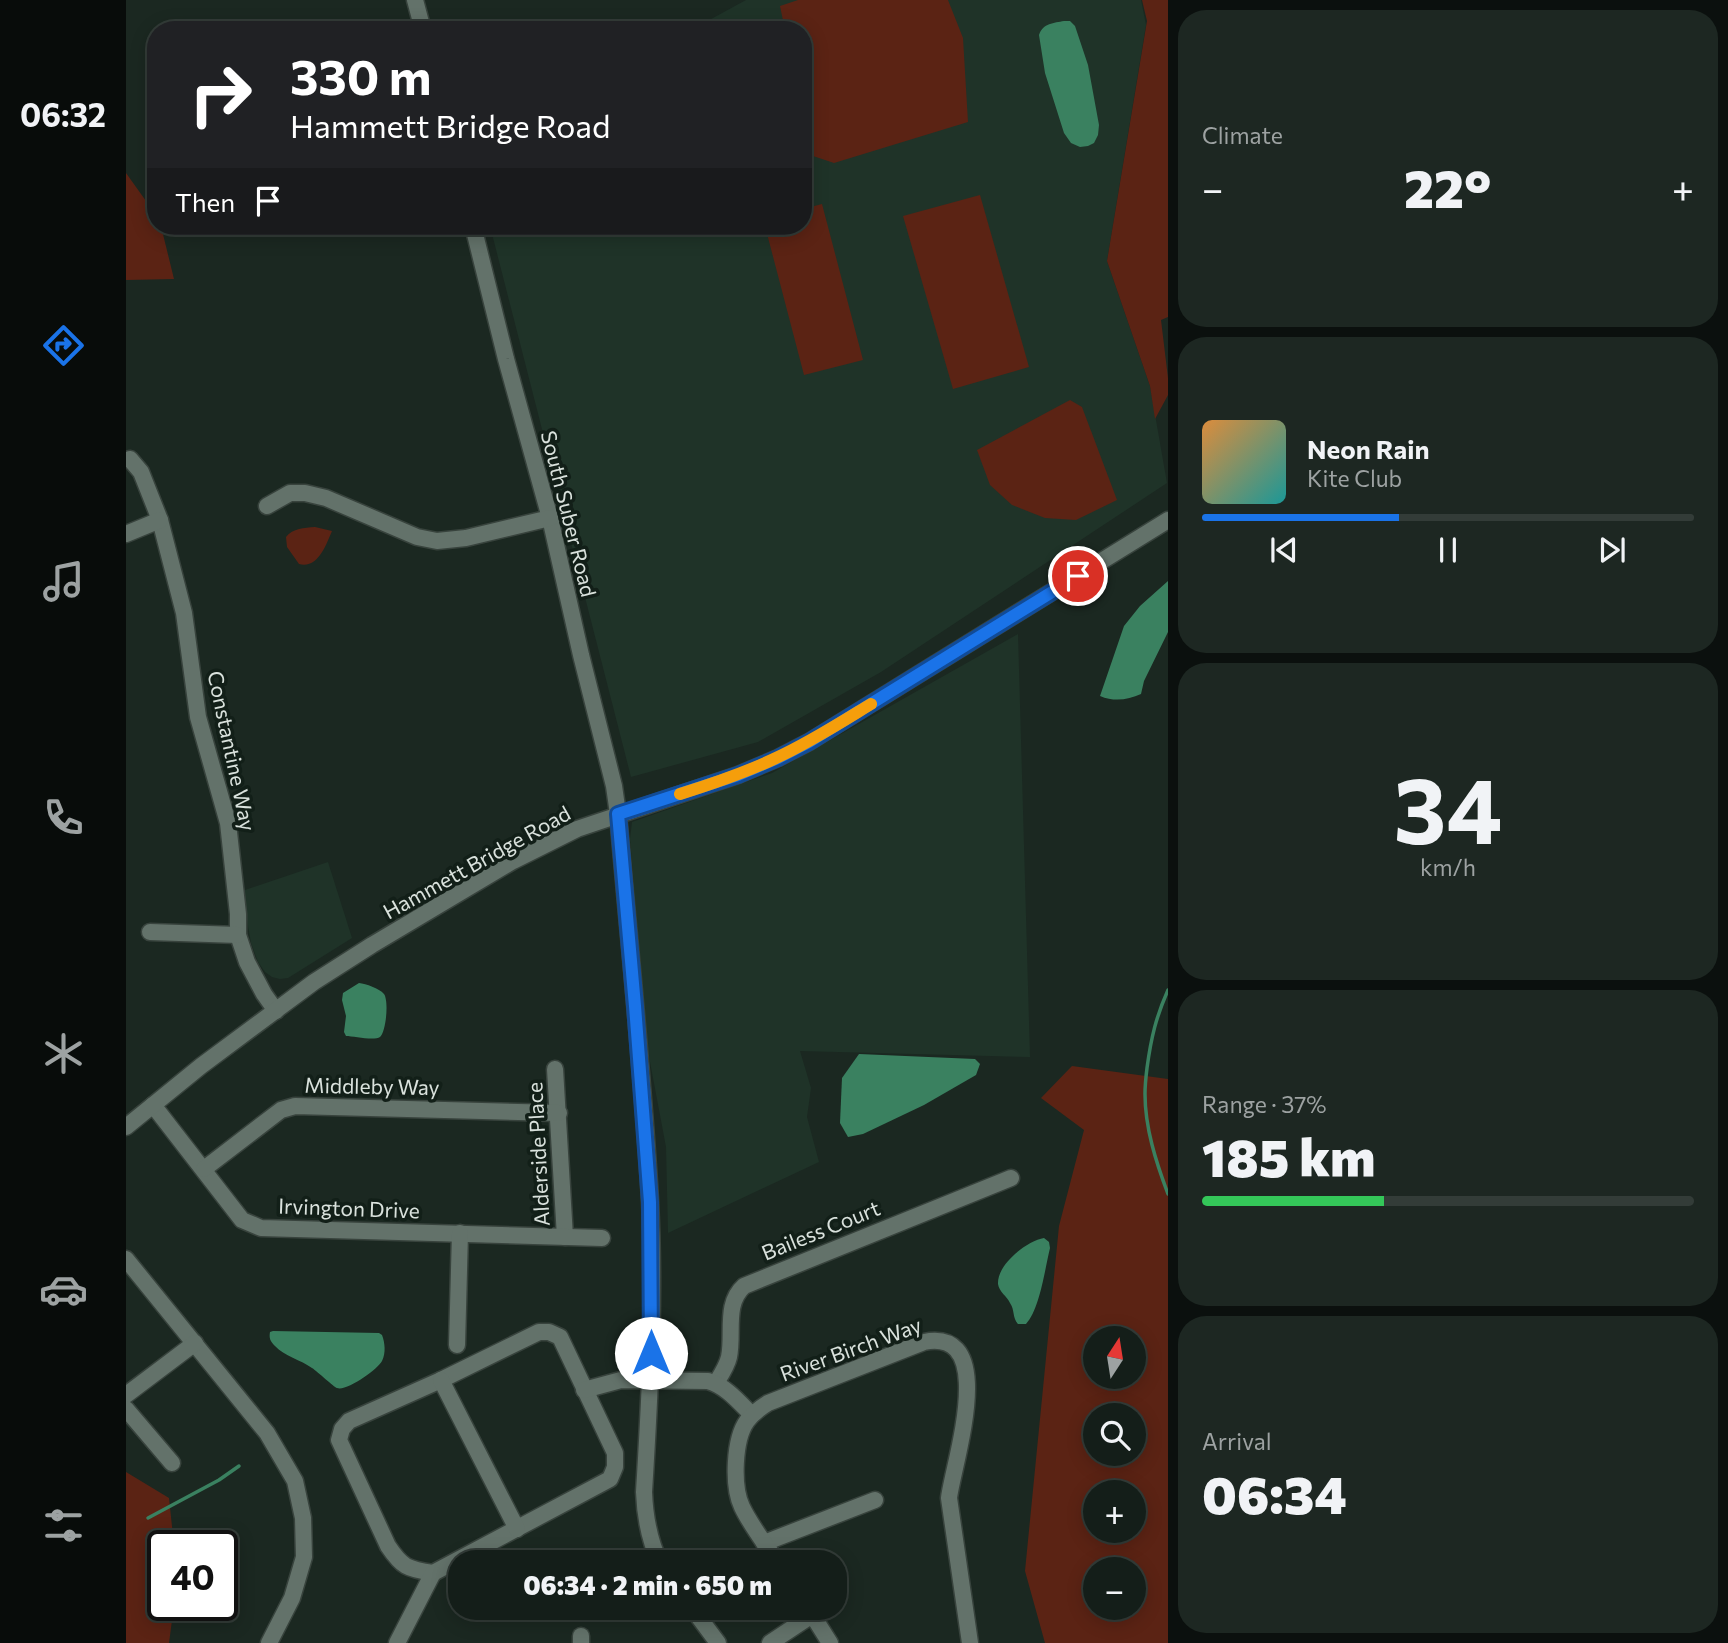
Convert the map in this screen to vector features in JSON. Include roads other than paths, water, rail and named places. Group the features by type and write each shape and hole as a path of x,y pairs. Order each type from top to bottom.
{"street":[{"path":"415,0 421,21"},
{"name":"South Suber Road","path":"474,235 550,518 614,786 618,814 650,1202 650,1379 644,1492 650,1536 655,1550"},
{"name":"Constantine Way","path":"130,459 141,472 160,520 184,613 198,717 228,823 238,935 247,962 264,995 276,1011"},
{"path":"267,506 290,493 305,493 326,498 417,537 437,541 466,538 550,518"},
{"path":"126,534 160,520"},
{"name":"Hammett Bridge Road","path":"126,1127 201,1066 314,982 513,861 577,828 738,775 809,742 1168,520"},
{"path":"150,932 238,935"},
{"name":"Alderside Place","path":"555,1069 565,1237"},
{"name":"Irvington Drive","path":"153,1105 242,1220 261,1228 602,1238"},
{"name":"Middleby Way","path":"204,1169 281,1110 295,1106 559,1113"},
{"name":"Bailess Court","path":"716,1383 729,1355 732,1306 735,1296 744,1286 1011,1178"},
{"path":"457,1345 460,1233"},
{"path":"126,1259 267,1433 295,1481 303,1518 304,1557 292,1598 269,1643"},
{"path":"397,1643 433,1573 610,1479 615,1466 615,1453 560,1337 549,1332 539,1332 349,1421 342,1429 338,1440 388,1546 398,1561 415,1570 433,1573"},
{"name":"River Birch Way","path":"752,1415 768,1403 924,1342 942,1341 957,1349 966,1371 967,1392 962,1438 949,1499 970,1643"},
{"path":"126,1395 195,1343"},
{"path":"584,1390 621,1380 650,1379 708,1381 726,1389 752,1415 739,1439 736,1484 741,1505 769,1550"},
{"path":"441,1380 517,1529"},
{"path":"126,1409 172,1463"},
{"path":"764,1543 875,1500"},
{"path":"701,1620 718,1643"},
{"path":"770,1643 799,1620"},
{"path":"816,1620 830,1643"}],"waterway":[{"path":"1168,990 1152,1037 1145,1094 1152,1145 1168,1194"},
{"path":"148,1518 219,1480 239,1466"}]}
